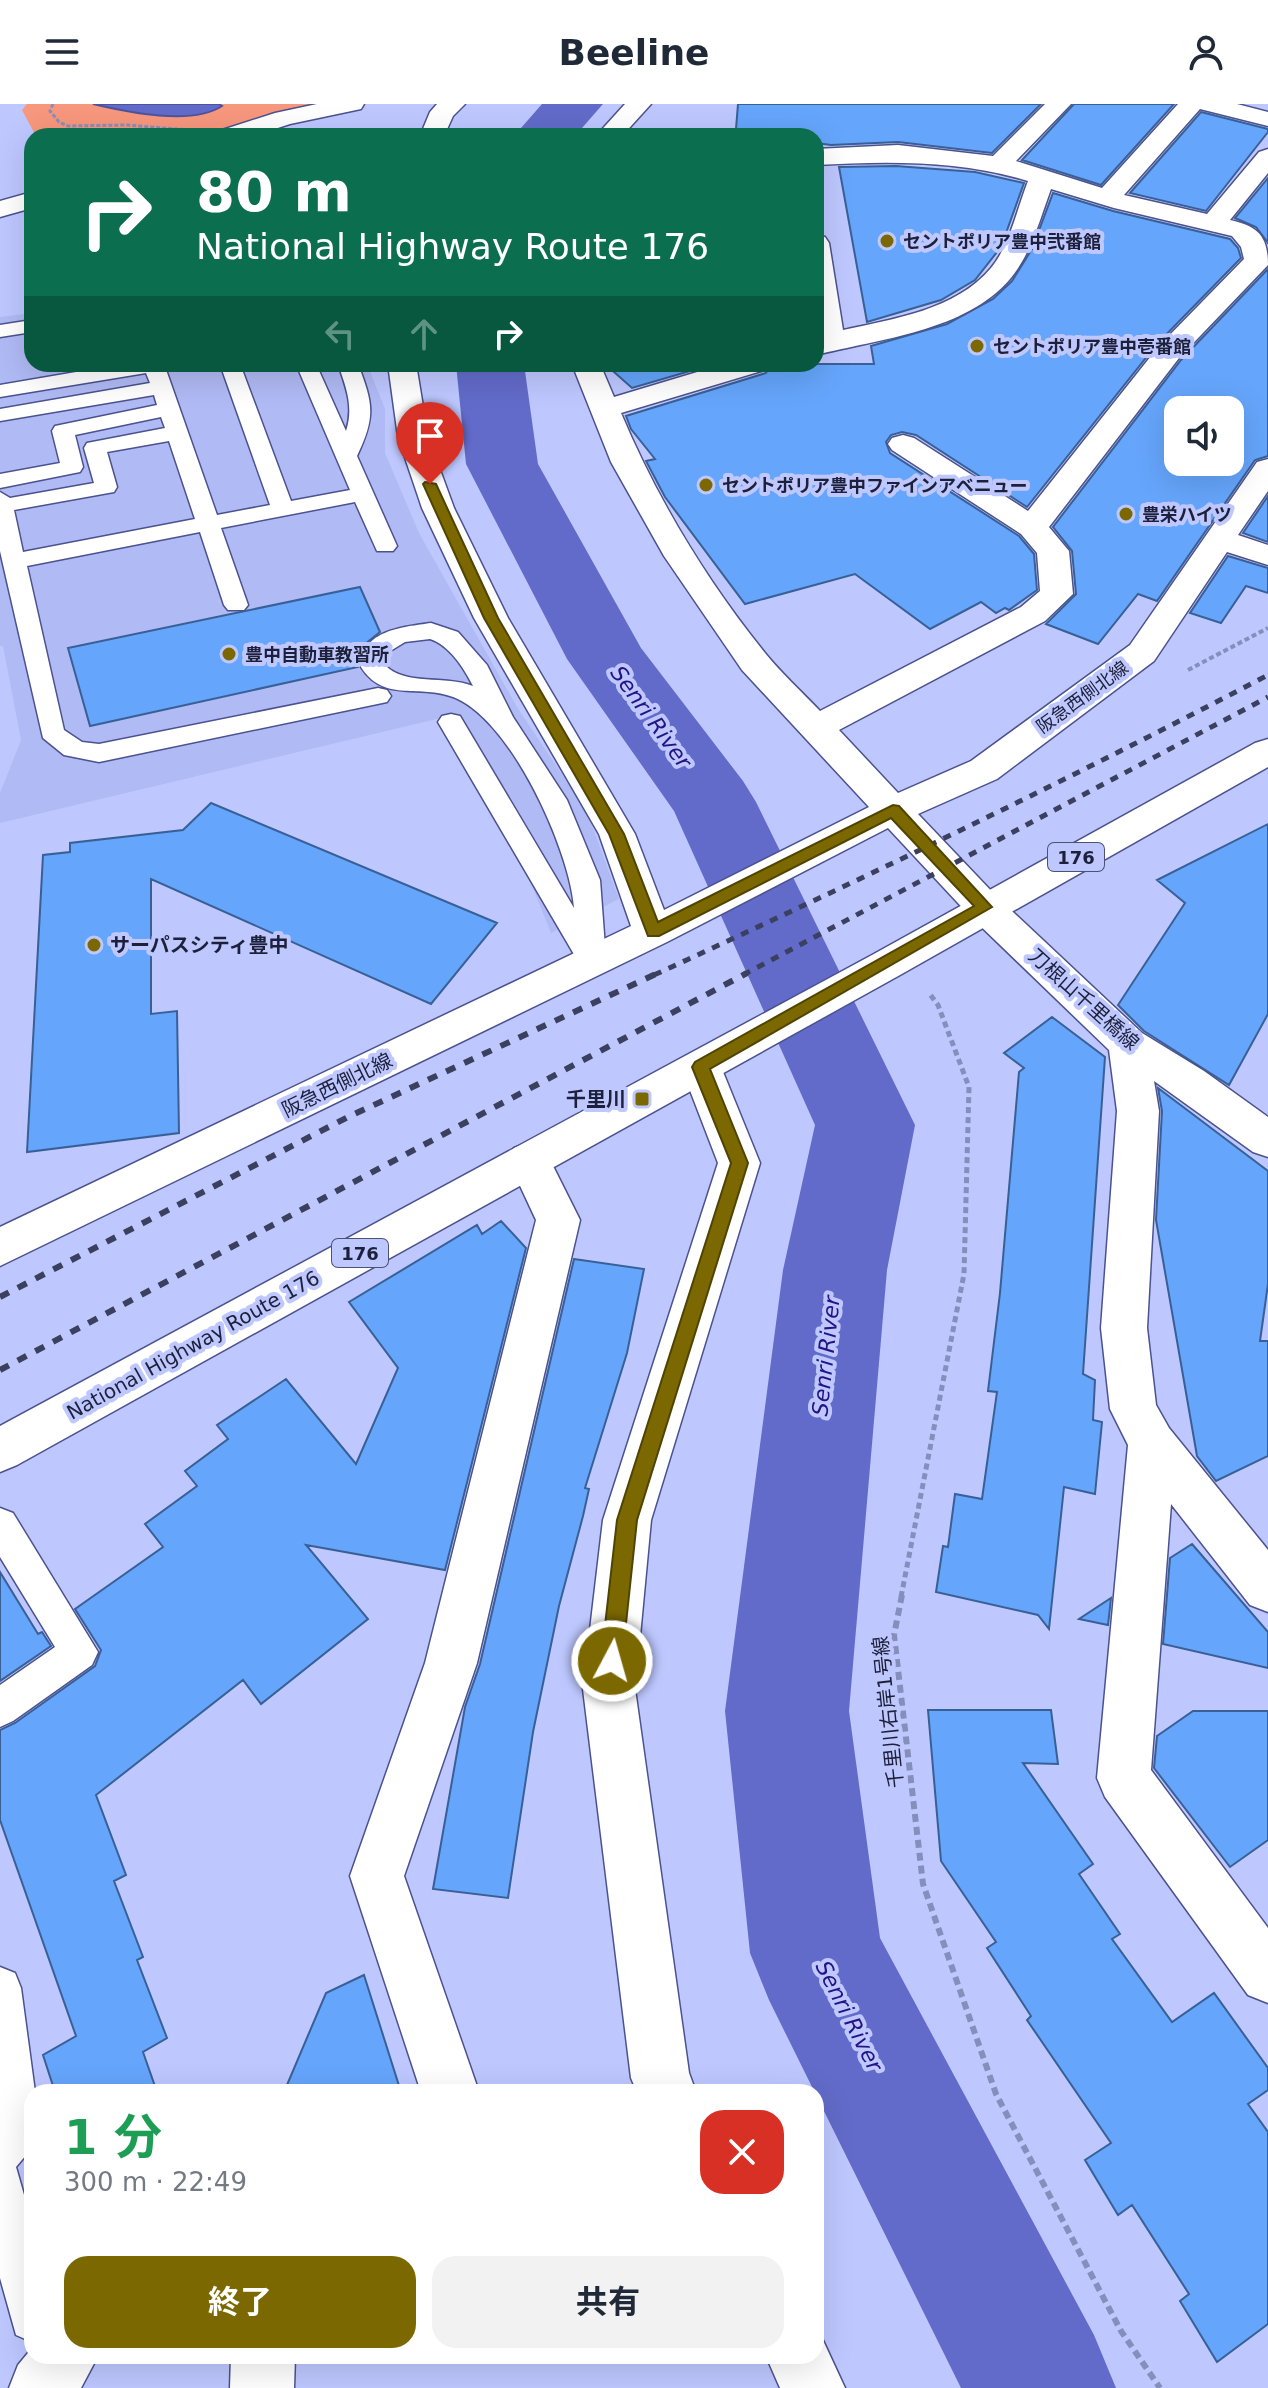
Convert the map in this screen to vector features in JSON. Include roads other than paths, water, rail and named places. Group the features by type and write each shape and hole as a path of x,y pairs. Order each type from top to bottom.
{"main road":[{"path":"279,126 352,104"},
{"path":"616,128 639,104"},
{"path":"999,164 1059,104"},
{"path":"1108,197 1191,104"},
{"path":"1208,104 1268,119"},
{"path":"434,128 439,107"},
{"path":"824,157 898,153 999,164 1108,197 1241,230 1254,245 1258,260 1169,352 1032,527"},
{"path":"1214,222 1268,157"},
{"path":"824,344 954,309 985,290 1004,270 1043,177"},
{"path":"0,209 24,202"},
{"path":"403,372 413,437 438,508 491,618 617,834 664,926"},
{"name":"刀根山千里橋線","path":"589,372 626,462 680,556 754,662 984,907 1128,1044 1189,1082 1268,1140"},
{"path":"604,409 728,372"},
{"path":"815,728 1033,614 1057,594 1053,551 1032,527 903,444"},
{"name":"阪急西側北線","path":"0,1248 664,926 893,810 984,770 1142,653 1268,468"},
{"path":"1220,540 1268,555"},
{"name":"National Highway Route 176","path":"0,1450 710,1062 1268,751"},
{"path":"1128,1044 1138,1111 1124,1328 1133,1409 1152,1443 1268,1588"},
{"path":"663,2084 609,1689 627,1520 739,1163 710,1062"},
{"path":"447,2084 377,1876 451,1663 558,1220 529,1160"},
{"path":"1152,1443 1124,1778 1268,1975"},
{"path":"262,2388 263,2364"},
{"path":"802,2364 813,2388"}],"lane":[{"path":"0,331 24,327"},
{"path":"0,391 108,372"},
{"path":"157,372 236,605"},
{"path":"233,372 283,510"},
{"path":"309,372 385,546"},
{"path":"346,456 359,429 364,405 351,372"},
{"path":"0,415 165,398"},
{"path":"0,481 72,467 63,431 165,398"},
{"path":"176,433 95,448 106,487 1,503 52,732 61,744 79,752 99,753 378,696"},
{"path":"14,561 363,494"},
{"path":"501,718 467,693 455,689 388,681 373,667 373,656 378,648 399,635 414,631 442,632 462,650 478,671 501,718 554,800 586,880 592,961"},
{"path":"451,722 592,961"},
{"path":"0,1525 79,1652 0,1708"},
{"path":"0,1988 19,2130 0,2153"},
{"path":"0,2180 24,2284"}],"water":[{"path":"93,104 222,106 194,115 159,116"}],"waterway":[{"name":"Senri River","path":"551,128 574,104"},
{"name":"Senri River","path":"491,372 502,464 607,659 713,802 865,1125 835,1270 787,1711 816,1953 1041,2388"}],"railway":[{"path":"654,975 963,829 1268,675"},
{"path":"743,975 1268,697"},
{"path":"0,1297 348,1117 658,973"},
{"path":"0,1370 747,973"}],"place":[{"name":"セントポリア豊中弐番館","path":"887,241"},
{"name":"セントポリア豊中壱番館","path":"977,346"},
{"name":"セントポリア豊中ファインアベニュー","path":"706,485"},
{"name":"豊栄ハイツ","path":"1126,514"},
{"name":"豊中自動車教習所","path":"229,654"},
{"name":"サーパスシティ豊中","path":"94,945"},
{"name":"千里川","path":"642,1099"}]}
